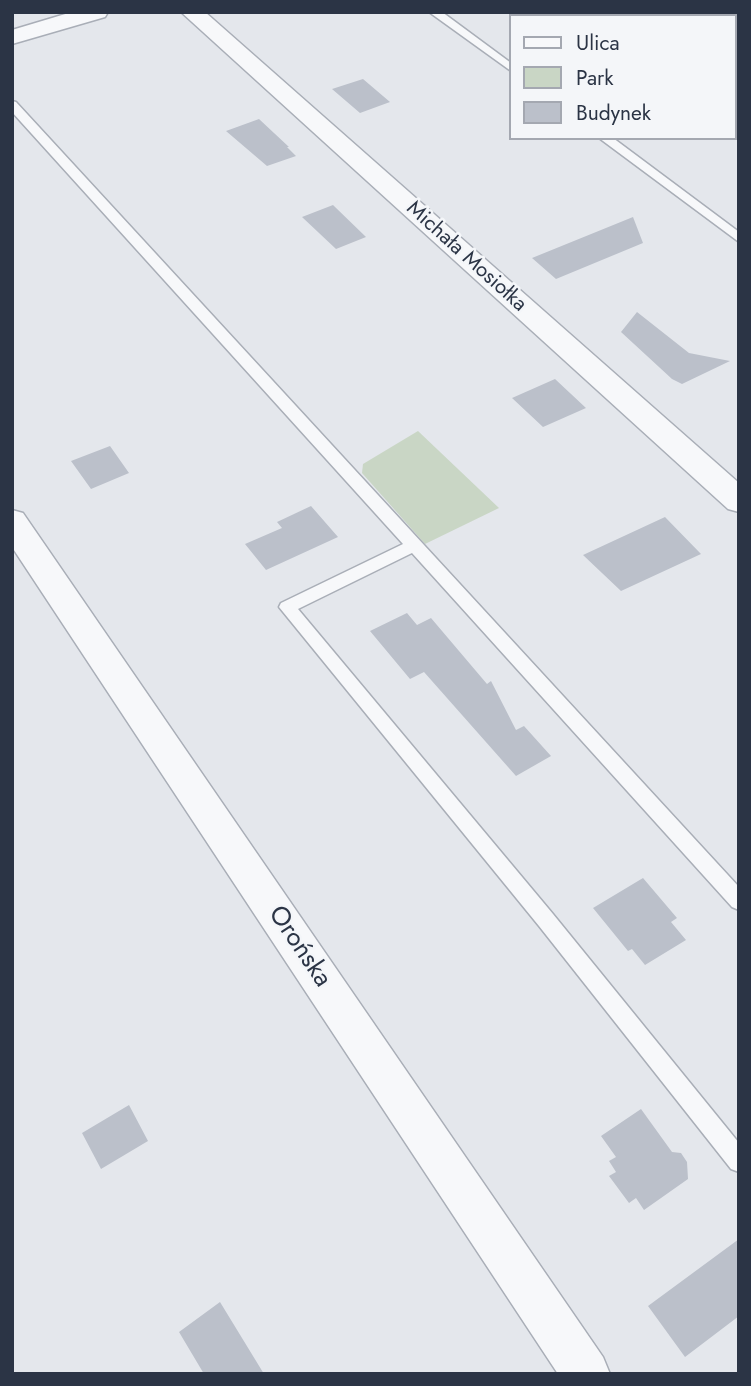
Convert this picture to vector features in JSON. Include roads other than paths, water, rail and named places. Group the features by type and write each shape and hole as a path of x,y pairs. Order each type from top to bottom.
{"street":[{"path":"12,37 97,12"},
{"name":"Michała Mosiołka","path":"192,12 739,501"},
{"name":"Orońska","path":"12,521 586,1374"}],"lane":[{"path":"434,12 510,67"},
{"path":"12,105 739,901"},
{"path":"608,140 739,238"},
{"path":"414,545 287,607 546,920 739,1161"}]}
